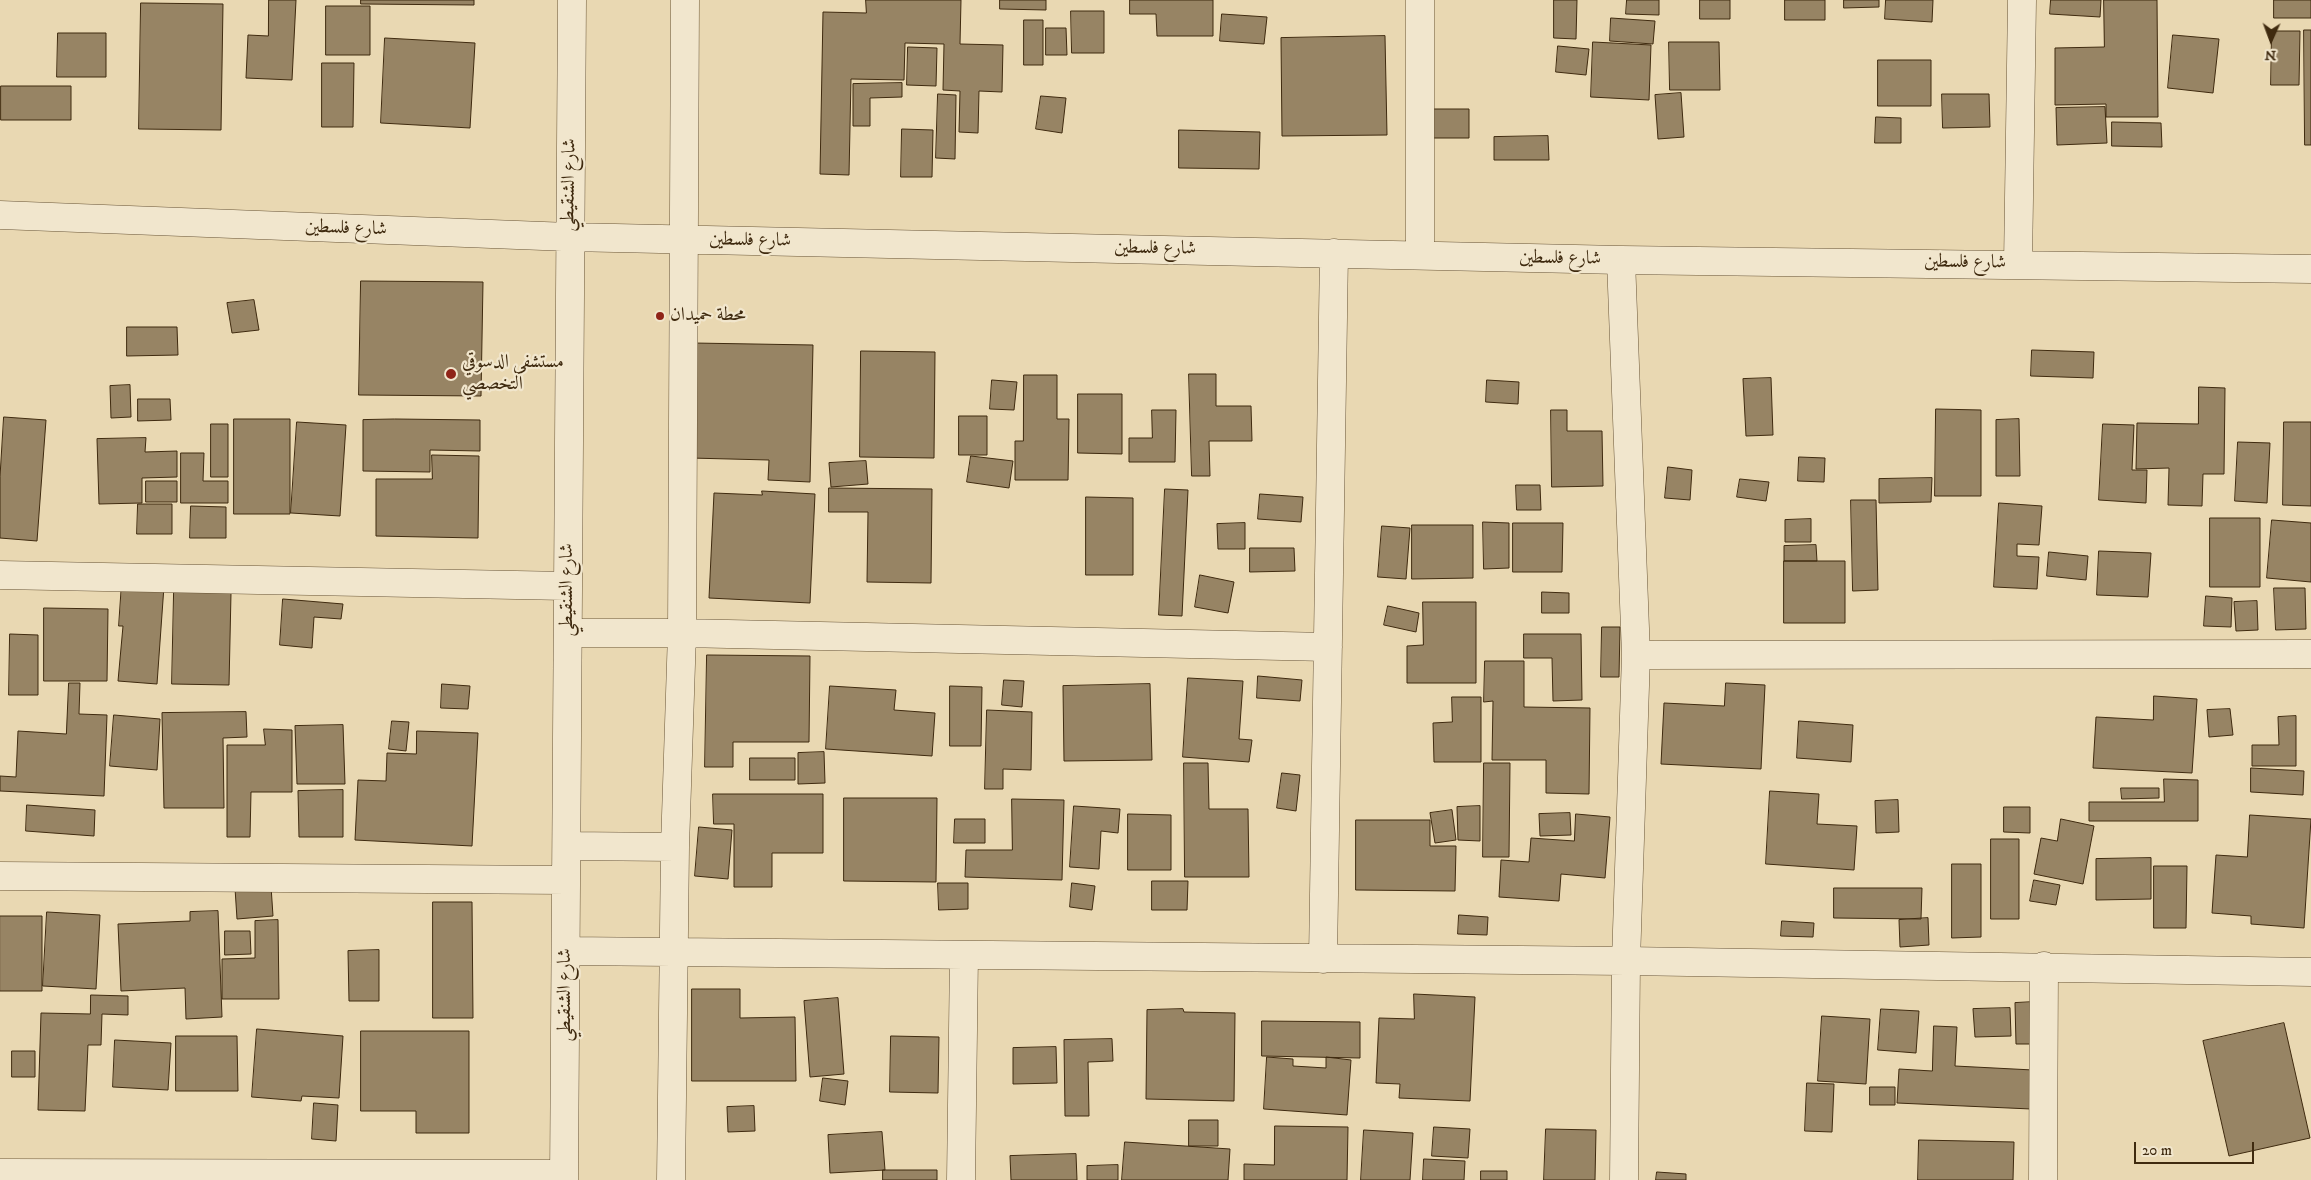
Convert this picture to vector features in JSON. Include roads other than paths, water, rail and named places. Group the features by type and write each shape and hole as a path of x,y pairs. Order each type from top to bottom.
{"street":[{"name":"شارع الشنقيطي","path":"564,1177 572,0"},
{"path":"671,1180 675,848 682,633 685,0"},
{"path":"1420,0 1420,255"},
{"path":"2018,264 2022,0"},
{"name":"شارع فلسطين","path":"0,215 569,237 1621,260 2311,269"},
{"path":"1323,959 1334,253"},
{"path":"1621,260 1636,655 1626,961 1624,1180"},
{"path":"0,575 568,586"},
{"path":"568,633 682,633 1328,647"},
{"path":"1636,655 2311,654"},
{"path":"567,846 675,848"},
{"path":"0,876 566,880"},
{"path":"566,951 2044,966 2311,972"},
{"path":"961,1180 964,956"},
{"path":"2043,1180 2044,966"},
{"path":"0,1173 564,1177"}],"place":[{"name":"محطة حميدان","path":"660,316"},
{"name":"مستشفى الدسوقي التخصصي","path":"451,374"}]}
